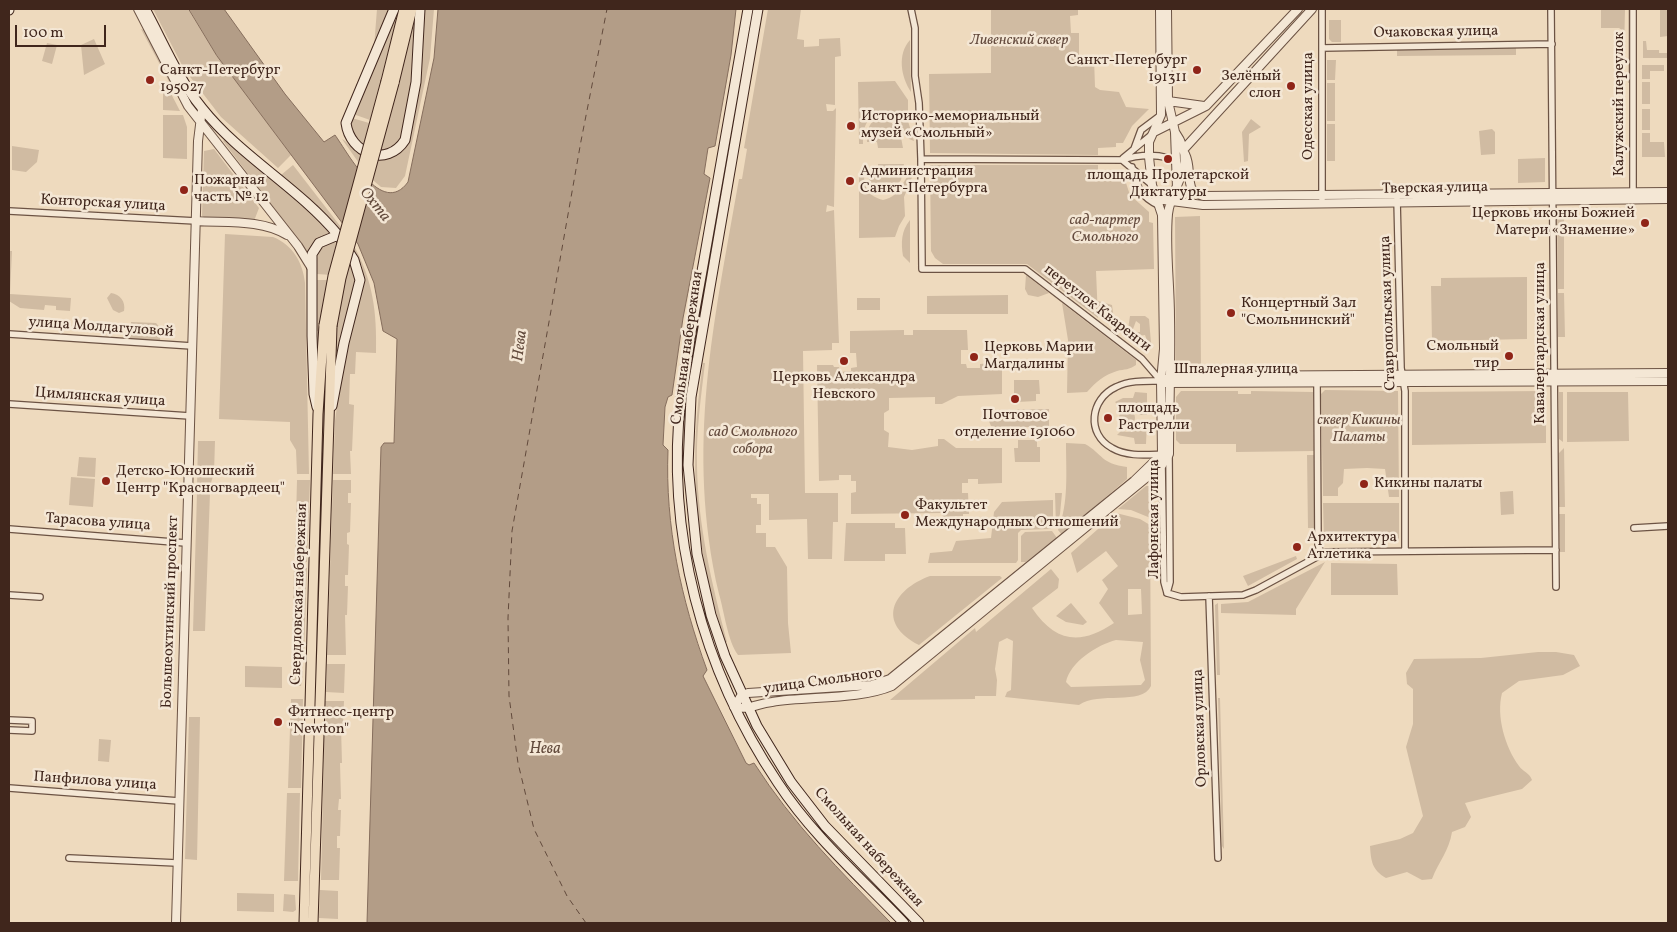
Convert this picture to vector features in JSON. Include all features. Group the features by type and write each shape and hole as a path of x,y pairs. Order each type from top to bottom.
{"main road":[{"path":"146,9 183,80 202,109 234,141 311,206 338,235 354,260 360,280 344,343 329,420"},
{"path":"394,9 346,123 354,143 365,153 373,156 388,155 401,147 405,140 416,82 420,9"},
{"path":"390,82 404,9"},
{"path":"328,326 390,82 412,9"},
{"name":"Смольная набережная","path":"748,9 681,397 678,466 682,530 690,578 713,658 734,707 762,758 797,809 816,832 904,923"},
{"name":"Смольная набережная","path":"759,10 691,397 688,438 690,492 701,576 725,656 741,696 806,802 825,826 919,923"},
{"path":"318,414 314,394 312,254 319,243 325,238 338,235"},
{"name":"Свердловская набережная","path":"304,923 318,414 328,326"},
{"name":"Свердловская набережная","path":"314,923 329,420 328,326"}],"street":[{"path":"138,9 188,106 292,239 311,267"},
{"path":"911,9 915,28 915,76 919,103 922,159 1122,160 1149,157 1169,158 1176,163"},
{"path":"1158,202 1152,185 1149,157 1151,135 1161,112 1160,9"},
{"path":"1168,9 1168,101 1175,132 1177,188"},
{"path":"1122,160 1151,135 1172,121 1206,106 1298,9"},
{"path":"1183,150 1312,9"},
{"name":"Одесская улица","path":"1322,9 1322,204"},
{"name":"Кавалергардская улица","path":"1551,9 1556,587"},
{"name":"Калужский переулок","path":"1633,9 1633,196"},
{"name":"Очаковская улица","path":"1322,48 1552,44"},
{"path":"1168,101 1206,106"},
{"name":"Большеохтинский проспект","path":"176,923 192,346 202,109"},
{"path":"1134,149 1141,130 1161,112"},
{"path":"1132,168 1138,188 1143,195 1170,205 1183,172 1181,140 1175,132"},
{"name":"Тверская улица","path":"1183,150 1190,163 1190,184 1192,190 1203,196 1322,195 1397,199"},
{"name":"переулок Кваренги","path":"922,159 922,269 1025,269 1142,359 1161,381"},
{"path":"1122,160 1152,185"},
{"name":"Тверская улица","path":"1170,205 1322,204 1397,199 1633,196 1668,192"},
{"name":"Тверская улица","path":"1633,196 1668,200"},
{"name":"Ставропольская улица","path":"1397,199 1406,551"},
{"name":"Лафонская улица","path":"1158,202 1162,215 1164,324 1161,381 1166,454 1170,582 1167,593"},
{"name":"Лафонская улица","path":"1166,454 1169,381 1170,205"},
{"name":"Конторская улица","path":"9,211 196,222"},
{"path":"196,222 267,226 292,239"},
{"name":"улица Молдагуловой","path":"9,334 192,346"},
{"name":"Шпалерная улица","path":"1554,378 1668,373"},
{"name":"Шпалерная улица","path":"1161,381 1554,378 1668,381"},
{"name":"Шпалерная улица","path":"1169,381 1317,384 1403,379"},
{"path":"1161,381 1126,383 1109,390 1096,406 1094,421 1099,436 1113,449 1132,454 1166,454"},
{"path":"1317,384 1318,544 1321,554"},
{"name":"Цимлянская улица","path":"9,404 190,416"},
{"name":"улица Смольного","path":"734,707 748,709 771,702 873,692 892,686 1162,465 1166,454"},
{"name":"улица Смольного","path":"741,696 757,692 872,685 890,679 1166,454"},
{"name":"Лафонская улица","path":"1162,465 1164,582 1167,593"},
{"path":"1634,528 1668,526"},
{"name":"Тарасова улица","path":"9,529 186,543"},
{"path":"1167,593 1176,596 1249,594 1321,554 1406,551 1556,550"},
{"path":"9,595 40,597"},
{"name":"Орловская улица","path":"1210,596 1218,858"},
{"path":"734,707 741,696"},
{"path":"9,720 32,721 32,731 9,730"},
{"name":"Панфилова улица","path":"9,788 179,801"},
{"path":"70,858 177,862"}],"green space":[{"path":"153,9 189,9 217,56 291,155 278,168 221,117 184,69"},
{"path":"377,9 390,9 374,47"},
{"path":"425,9 434,9 430,58 405,176 396,188 381,187 368,176 342,139 362,156 375,160 394,156 406,147 419,83"},
{"path":"768,9 801,9 797,39 804,40 804,47 819,46 819,39 840,38 841,56 835,57 835,105 826,104 827,111 833,111 836,108 834,207 827,205 826,212 834,210 839,343 832,343 832,350 803,351 805,493 838,493 838,522 833,522 832,559 808,559 807,519 769,520 769,494 751,494 751,498 757,498 757,504 761,504 761,525 756,525 756,533 766,533 766,547 775,547 787,567 788,623 791,653 738,655 727,626 709,540 704,488 704,436 707,385 713,335 739,179 742,179 747,149 744,148"},
{"name":"Ливенский сквер","path":"991,9 1078,9 1078,15 1070,16 1071,33 1079,33 1079,58 1094,58 1095,87 1100,90 1119,92 1126,107 1149,109 1132,126 1123,143 1116,143 1116,147 1098,148 1098,155 930,153 929,74 991,73"},
{"path":"1601,9 1625,9 1624,53 1622,30 1619,28 1601,28"},
{"path":"1628,9 1630,9 1631,83 1628,83"},
{"path":"1660,9 1668,9 1668,36 1660,37"},
{"path":"398,14 370,120 353,114"},
{"path":"415,20 408,103 402,135 397,144 391,149 380,153"},
{"path":"1329,20 1341,20 1341,42 1332,42 1329,39"},
{"path":"141,29 145,30 177,91 175,93"},
{"path":"94,39 105,64 84,75 81,45"},
{"path":"910,40 911,92 905,80 902,66 903,52"},
{"path":"1643,41 1646,41 1647,50 1659,50 1659,53 1667,53 1667,58 1643,58"},
{"path":"47,43 57,45 52,64 42,61"},
{"path":"1516,48 1516,55 1397,56 1397,50"},
{"path":"1327,60 1336,60 1335,80 1327,80"},
{"path":"1642,65 1664,65 1664,71 1650,71 1650,79 1642,79"},
{"path":"895,81 908,100 908,121 914,141 909,139 895,116 882,112 872,117 866,124 863,144 859,144 858,82"},
{"path":"163,82 165,82 180,111 163,110"},
{"path":"1642,82 1650,82 1650,104 1642,104"},
{"path":"1327,83 1335,83 1335,121 1327,121"},
{"path":"1642,109 1650,109 1650,130 1642,130"},
{"path":"163,115 183,115 187,127 187,159 163,158"},
{"path":"352,118 369,123 363,147 352,132"},
{"path":"887,118 900,132 903,148 878,148 877,142 867,142 869,128 873,121"},
{"path":"1251,119 1261,127 1249,134 1248,161 1244,162 1242,132"},
{"path":"1327,124 1335,124 1335,161 1327,161"},
{"path":"1492,129 1495,132 1495,154 1481,155 1479,131"},
{"path":"1642,133 1650,133 1650,142 1664,142 1665,157 1642,157"},
{"path":"225,139 313,213 330,232 316,240 308,253 223,141"},
{"path":"12,146 39,150 37,162 26,172 12,170"},
{"path":"214,149 259,208 254,221 205,218 202,216 204,151"},
{"path":"1545,158 1545,182 1518,183 1518,159"},
{"path":"878,164 904,164 901,180 889,194 877,194 870,187 868,171 878,171"},
{"path":"293,165 344,231 343,235 310,199 281,175"},
{"name":"сад-партер Смольного","path":"930,165 1098,165 1098,172 1116,172 1116,177 1124,177 1130,195 1149,212 1149,222 1153,223 1154,269 1096,271 1098,318 1027,264 943,264 935,258 931,251"},
{"path":"915,170 904,197 905,216 895,237 859,238 859,174 864,174 866,187 870,194 883,200 895,194"},
{"path":"1557,212 1564,212 1564,289 1558,289"},
{"path":"1200,216 1201,368 1176,368 1175,217"},
{"path":"910,220 910,263 903,256 902,242 903,233"},
{"path":"225,234 273,237 280,240 296,256 302,268 305,283 309,474 297,474 296,450 290,440 290,422 219,419"},
{"path":"332,241 337,243 345,252 353,269 355,279 347,322 333,365 337,326 346,276 317,274 318,254 323,247"},
{"path":"353,244 365,270 372,297 376,324 376,353 356,352 355,374 350,374 349,404 354,405 352,451 350,451 351,474 333,474 335,421 341,374 364,280 362,266 351,247"},
{"path":"9,251 12,251 10,294 71,298 70,311 56,310 56,306 45,305 44,310 20,308 9,301"},
{"path":"1026,275 1049,293 1038,297 1028,295 1025,289"},
{"path":"1527,277 1527,339 1432,341 1431,286 1441,286 1441,278"},
{"path":"317,280 327,280 319,331 317,331"},
{"path":"111,293 122,299 124,311 119,313 113,310 107,298"},
{"path":"1558,293 1564,293 1565,337 1558,337"},
{"path":"1008,295 1008,314 927,314 927,296"},
{"path":"857,298 880,298 880,310 857,310"},
{"path":"1098,301 1112,305 1114,320 1110,321 1099,312"},
{"path":"1062,303 1136,360 1136,365 1108,375 1087,392 1067,393 1068,340"},
{"path":"1130,316 1145,316 1149,319 1151,343 1148,343 1145,335 1132,337 1131,333 1140,332 1140,324 1136,321 1133,329 1128,329"},
{"path":"131,322 156,323 161,329 160,340 130,339"},
{"name":"сад Смольного собора","path":"904,330 904,335 913,335 913,330 967,330 968,350 961,350 961,364 966,364 967,368 980,368 980,364 1002,362 1002,394 958,396 942,404 935,404 935,397 889,398 889,410 884,413 884,430 889,433 888,447 912,450 938,446 938,439 944,439 956,448 1002,448 1002,483 978,484 978,479 968,479 968,483 962,483 962,493 968,493 969,514 943,517 942,513 851,514 851,493 856,492 856,481 851,481 851,475 839,475 839,480 819,481 817,365 833,365 834,367 839,367 840,372 851,371 851,368 857,367 856,353 850,353 850,331"},
{"path":"703,363 705,363 697,440 698,488 707,555 727,642 725,642 706,572 697,504 696,436"},
{"path":"1014,380 1039,380 1040,394 1036,394 1036,401 1017,402 1017,394 1014,394"},
{"name":"сквер Кикины Палаты","path":"1325,390 1398,391 1399,497 1389,497 1385,469 1367,468 1344,469 1343,483 1338,488 1338,496 1323,496 1321,394"},
{"path":"1181,391 1238,391 1238,394 1251,394 1251,391 1313,392 1314,451 1236,452 1236,444 1180,444 1176,440 1176,397"},
{"path":"1546,391 1546,443 1412,445 1412,392"},
{"path":"1135,392 1147,393 1147,415 1140,415 1132,405 1119,406 1115,402 1123,398 1133,398"},
{"path":"1559,392 1563,392 1563,442 1559,439"},
{"path":"1567,392 1628,392 1629,441 1567,442"},
{"path":"1049,409 1049,427 995,427 991,426 988,419 994,410"},
{"path":"1124,410 1130,410 1135,415 1133,424 1124,426 1119,421 1119,415"},
{"path":"1140,421 1147,421 1146,444 1135,444 1134,438 1117,435 1121,431 1127,432 1135,429"},
{"path":"1018,440 1037,440 1037,447 1040,447 1040,462 1015,462 1014,448 1018,448"},
{"path":"198,441 215,441 214,473 210,486 197,486"},
{"path":"1066,443 1085,444 1112,464 1127,467 1127,479 1062,535 1058,530 1064,509"},
{"path":"1564,448 1565,507 1559,507 1559,453"},
{"path":"1307,455 1314,455 1315,528 1308,528"},
{"path":"79,457 96,458 95,477 77,476"},
{"path":"71,477 95,479 93,507 69,505"},
{"path":"297,480 310,480 307,562 295,562"},
{"path":"333,480 351,480 351,493 348,493 348,503 351,503 350,532 347,533 347,544 349,545 348,575 345,575 345,586 348,586 347,615 345,615 346,655 327,655"},
{"path":"1146,486 1150,486 1153,490 1153,519 1131,510 1118,509"},
{"path":"1513,491 1514,514 1501,515 1500,492"},
{"path":"197,492 210,493 205,631 193,631"},
{"path":"1055,493 1062,493 1060,514 1056,527"},
{"path":"1053,500 1053,527 1050,529 1021,530 1018,533 1018,560 1016,563 928,563 930,553 952,551 956,541 991,538 994,512 1002,502"},
{"path":"1323,503 1399,503 1399,541 1324,542"},
{"path":"1116,513 1140,519 1150,525 1151,686 1146,692 1129,697 1097,699 1079,705 1005,697 1007,692 1011,690 1013,641 1007,638 999,642 995,669 997,680 996,696 975,696 975,699 890,700 975,628 976,632 1051,569 1059,579 1058,588 1032,608 1050,628 1059,634 1079,637 1090,635 1114,623 1099,603 1108,589 1102,580 1118,566 1106,551 1077,573 1071,553","holes":["1128,589 1141,589 1142,614 1128,615","1116,640 1143,642 1140,660 1145,680 1141,685 1071,687 1066,682 1073,668 1085,655"]},
{"path":"1559,514 1565,514 1565,552 1560,552"},
{"path":"846,523 895,523 895,528 905,528 906,554 885,554 885,561 844,561"},
{"path":"1052,531 1057,538 1026,562 1021,562 1021,536 1025,532"},
{"path":"1296,556 1297,559 1248,586 1243,576"},
{"path":"1325,562 1296,609 1296,615 1221,613 1221,604 1248,602"},
{"path":"1331,563 1397,564 1398,595 1331,595"},
{"path":"294,568 307,568 304,655 292,655"},
{"path":"930,576 1000,576 1002,578 919,645 897,627 894,608 898,598 906,590"},
{"path":"1071,603 1087,622 1083,625 1066,622 1056,616"},
{"path":"1218,603 1220,675 1217,675 1215,605"},
{"path":"1538,652 1574,655 1580,666 1563,675 1519,681 1502,693 1500,711 1506,741 1519,766 1532,780 1522,789 1465,803 1471,817 1465,827 1452,832 1451,839 1432,879 1422,880 1407,872 1386,878 1381,875 1373,865 1370,846 1400,839 1413,833 1423,816 1406,747 1413,724 1413,689 1407,684 1406,673 1414,659 1481,658"},
{"path":"327,664 345,664 344,693 326,692"},
{"path":"245,666 282,667 282,688 245,687"},
{"path":"291,668 303,671 301,686 291,686"},
{"path":"1218,698 1220,698 1224,849 1222,846"},
{"path":"291,699 303,699 301,788 288,788"},
{"path":"325,701 344,701 343,726 341,727 341,799 339,799 338,810 341,810 340,836 337,836 337,848 340,848 339,880 321,880"},
{"path":"189,717 200,717 197,860 185,859"},
{"path":"99,739 111,740 109,762 98,761"},
{"path":"287,793 300,793 298,881 284,881"},
{"path":"320,890 338,891 338,919 319,918"},
{"path":"237,893 274,894 274,912 237,911"},
{"path":"284,894 295,895 296,910 293,912 283,911"}],"water":[{"name":"Нева","path":"189,9 224,9 285,94 324,142 335,135 367,179 377,188 387,192 398,191 408,182 434,58 438,9 736,9 731,55 715,146 708,148 704,174 710,178 683,318 672,395 668,397 665,407 663,445 668,450 669,506 672,534 682,589 707,670 703,676 746,763 749,765 754,763 801,827 891,923 367,923 381,447 384,443 394,443 397,339 383,331 374,283 358,244 217,56"}],"ferry route":[{"path":"586,923 567,896 534,829 518,763 509,696 508,618 512,531 581,141 607,9"}],"place":[{"name":"Санкт-Петербург 191311","path":"1197,70"},
{"name":"Санкт-Петербург 195027","path":"150,80"},
{"name":"Зелёный слон","path":"1291,86"},
{"name":"Историко-мемориальный музей «Смольный»","path":"851,126"},
{"name":"площадь Пролетарской Диктатуры","path":"1168,159"},
{"name":"Администрация Санкт-Петербурга","path":"850,181"},
{"name":"Пожарная часть № 12","path":"184,190"},
{"name":"Церковь иконы Божией Матери «Знамение»","path":"1645,223"},
{"name":"Концертный Зал \"Смольнинский\"","path":"1231,313"},
{"name":"Смольный тир","path":"1509,356"},
{"name":"Церковь Марии Магдалины","path":"974,357"},
{"name":"Церковь Александра Невского","path":"844,361"},
{"name":"Почтовое отделение 191060","path":"1015,399"},
{"name":"площадь Растрелли","path":"1108,418"},
{"name":"Детско-Юношеский Центр \"Красногвардеец\"","path":"106,481"},
{"name":"Кикины палаты","path":"1364,484"},
{"name":"Факультет Международных Отношений","path":"905,515"},
{"name":"Архитектура Атлетика","path":"1297,547"},
{"name":"Фитнесс-центр \"Newton\"","path":"278,722"}],"water label":[{"name":"Охта","path":"374,205"}]}
